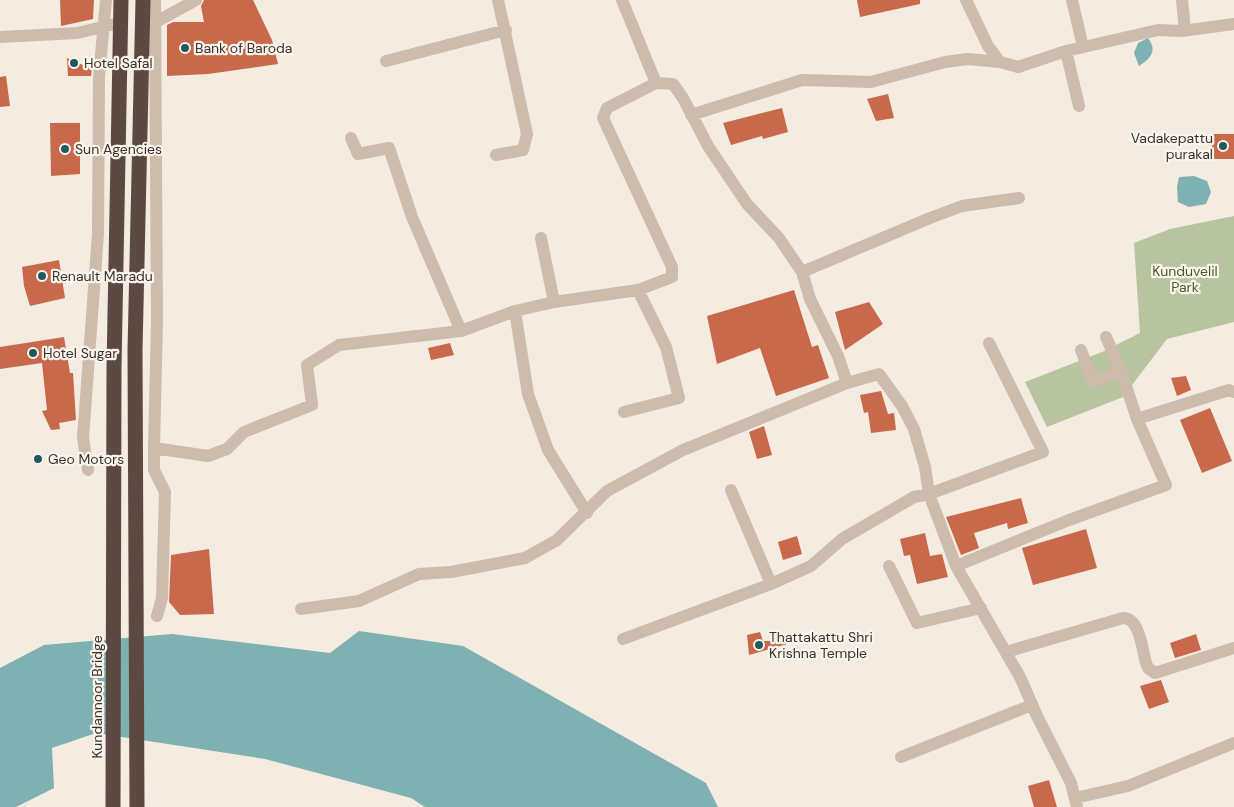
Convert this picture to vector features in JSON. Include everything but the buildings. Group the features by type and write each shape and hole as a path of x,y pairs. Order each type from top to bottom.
{"highway":[{"name":"Kundannoor Bridge","path":"113,807 114,368 120,0"},
{"path":"137,807 135,350 143,0"}],"street":[{"path":"88,470 83,438 98,234 98,77 106,0"},
{"path":"155,0 157,320 154,470 165,492 162,598 157,616"},
{"path":"154,23 196,0"},
{"path":"496,155 523,150 527,134 498,0"},
{"path":"622,0 656,83"},
{"path":"966,0 988,46 1000,62"},
{"path":"1072,0 1082,48"},
{"path":"1182,0 1185,30"},
{"path":"0,37 77,33 104,28 120,22"},
{"path":"691,116 802,80 871,82 945,62 968,59 1000,62 1018,67 1066,52 1158,30 1185,30 1234,24"},
{"path":"386,62 506,30"},
{"path":"1066,52 1079,106"},
{"path":"154,448 208,456 227,449 244,432 312,405 307,365 339,345 461,331 515,311 554,302 638,290 672,277 672,267 603,118 607,108 656,83 673,84 747,204 779,238 802,272 810,299 838,356 847,383"},
{"path":"350,138 358,154 389,148 412,217 461,331"},
{"path":"802,272 962,206 1018,198"},
{"path":"541,238 554,302"},
{"path":"624,412 679,398 666,347 638,290"},
{"path":"515,311 528,394 548,450 587,513"},
{"path":"956,566 1069,520 1166,484 1137,419 1121,371 1106,337"},
{"path":"623,639 772,584 811,566 842,538 914,497 929,494 1043,452 989,343"},
{"path":"1081,350 1093,382 1121,371"},
{"path":"301,608 359,601 419,574 450,572 525,558 557,540 608,491 683,450 847,383 879,374 902,406 914,429 925,467 929,494 956,566 1006,652 1071,783 1076,803 1128,786 1234,742"},
{"path":"1137,419 1232,389 1234,392"},
{"path":"731,490 772,584"},
{"path":"889,566 917,623 981,608"},
{"path":"1006,652 1123,618 1128,618 1134,623 1148,668 1155,673 1234,648"},
{"path":"901,757 1032,705"}],"green space":[{"name":"Kunduvelil Park","path":"1234,216 1234,322 1167,339 1123,397 1047,427 1025,382 1102,352 1140,333 1134,243 1170,229"}],"water":[{"path":"1148,38 1152,51 1149,57 1139,66 1134,53 1138,43"},
{"path":"1194,176 1207,181 1211,192 1206,204 1189,207 1178,202 1177,187 1179,177"},
{"path":"359,631 463,646 706,783 718,807 425,807 411,798 265,759 96,733 52,748 54,788 16,807 0,807 0,668 44,645 172,634 330,653"}],"place":[{"name":"Bank of Baroda","path":"185,48"},
{"name":"Hotel Safal","path":"74,63"},
{"name":"Vadakepattu purakal","path":"1223,146"},
{"name":"Sun Agencies","path":"65,149"},
{"name":"Renault Maradu","path":"42,276"},
{"name":"Hotel Sugar","path":"33,353"},
{"name":"Geo Motors","path":"38,459"},
{"name":"Thattakattu Shri Krishna Temple","path":"759,645"}]}
